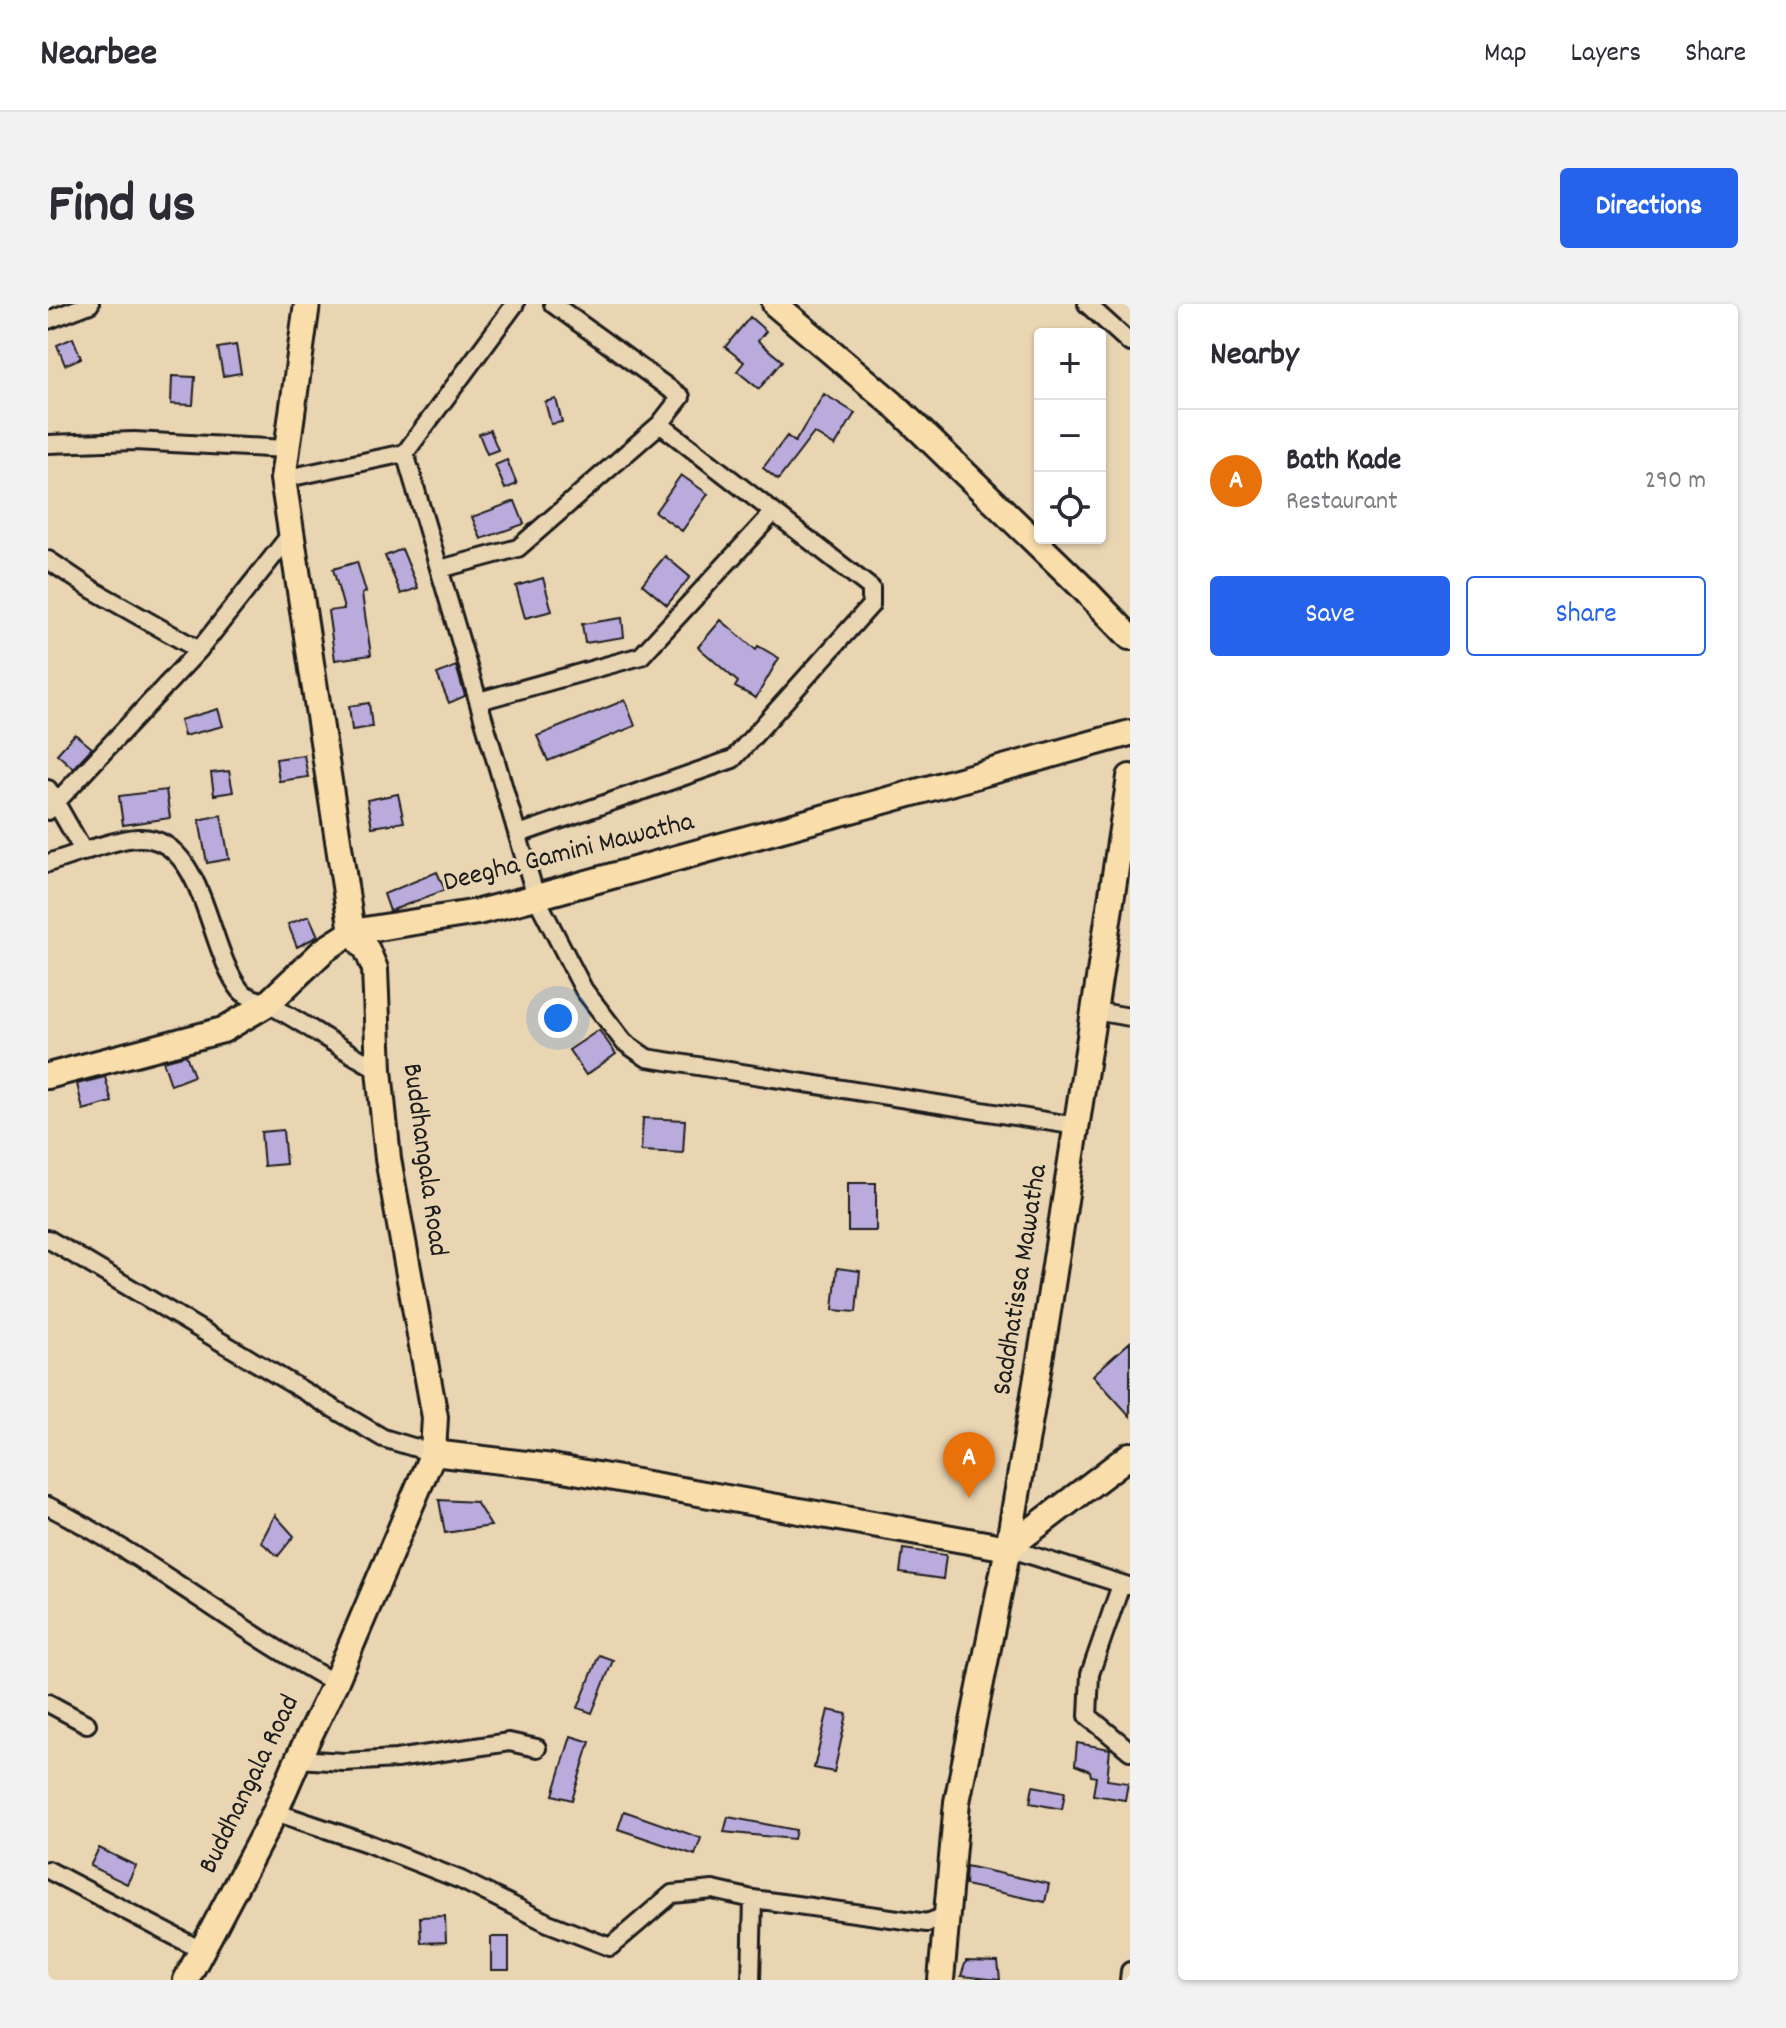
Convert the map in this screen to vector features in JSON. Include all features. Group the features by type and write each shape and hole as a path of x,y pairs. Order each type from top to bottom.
{"main road":[{"name":"Buddhangala Road","path":"186,1980 275,1812 335,1683 433,1453 435,1417 388,1159 379,1070 375,969 367,950 352,932 283,479 307,304"},
{"path":"775,304 893,404 1130,637"},
{"name":"Deegha Gamini Mawatha","path":"48,1076 223,1030 267,1004 324,950 352,932 478,912 1130,733"},
{"name":"Saddhatissa Mawatha","path":"941,1980 957,1802 1008,1548 1130,777"},
{"path":"433,1453 552,1467 1008,1548 1130,1455"}],"street":[{"path":"48,320 90,304"},
{"path":"283,479 405,453 515,304"},
{"path":"440,569 518,548 660,424 681,397 553,304"},
{"path":"1087,304 1130,343"},
{"path":"519,834 733,759 871,605 871,588 660,424"},
{"path":"48,444 134,441 286,449"},
{"path":"405,453 536,897 584,990 624,1042 647,1058 1077,1126"},
{"path":"479,701 641,656 773,513"},
{"path":"52,808 199,650 290,535"},
{"path":"48,560 93,590 199,650"},
{"path":"48,789 52,808 84,852"},
{"path":"48,863 136,838 158,840 181,858 195,877 213,935 241,992 379,1070"},
{"path":"1094,1011 1130,1017"},
{"path":"48,1239 383,1438 433,1453"},
{"path":"48,1506 101,1533 281,1653 335,1683"},
{"path":"1008,1548 1126,1586 1090,1674 1088,1716 1130,1751"},
{"path":"48,1703 87,1724"},
{"path":"298,1759 344,1762 396,1759 509,1742 537,1748"},
{"path":"275,1812 367,1843 461,1880 548,1923 610,1947 672,1894 713,1890 753,1899 927,1923 945,1916"},
{"path":"50,1874 201,1950"},
{"path":"751,1980 753,1899"},
{"path":"1129,1980 1130,1971"}],"building":[{"path":"750,317 766,331 758,341 782,361 759,389 737,371 744,362 725,347"},
{"path":"73,338 81,358 65,365 57,345"},
{"path":"236,345 241,373 223,376 218,348"},
{"path":"172,376 195,377 193,405 171,404"},
{"path":"824,394 855,413 835,446 814,433 778,480 763,468 787,436 795,442"},
{"path":"556,399 562,422 551,424 545,402"},
{"path":"490,430 498,450 487,454 479,434"},
{"path":"507,460 517,484 505,489 495,465"},
{"path":"681,475 708,494 682,531 655,512"},
{"path":"515,501 524,524 481,539 472,517"},
{"path":"402,549 418,588 401,594 385,556"},
{"path":"665,556 690,577 667,605 642,584"},
{"path":"357,562 366,592 362,594 371,655 335,660 328,611 344,609 333,569"},
{"path":"543,578 552,611 525,618 516,586"},
{"path":"622,618 624,637 585,643 582,624"},
{"path":"721,620 756,650 758,646 779,658 756,698 735,687 738,682 698,647"},
{"path":"456,666 465,696 449,703 437,674"},
{"path":"625,700 635,726 548,761 537,736"},
{"path":"369,703 372,727 352,730 349,706"},
{"path":"218,709 223,726 184,736 180,720"},
{"path":"75,734 92,748 73,768 57,754"},
{"path":"304,755 308,777 279,781 276,759"},
{"path":"229,771 233,792 214,795 211,773"},
{"path":"166,790 170,818 123,825 119,796"},
{"path":"398,794 404,822 372,827 367,800"},
{"path":"221,815 229,859 207,863 199,820"},
{"path":"437,872 445,890 390,911 384,894"},
{"path":"309,916 318,936 297,947 288,924"},
{"path":"599,1030 616,1054 586,1075 569,1050"},
{"path":"186,1055 194,1076 171,1085 163,1061"},
{"path":"105,1077 112,1102 83,1110 77,1084"},
{"path":"643,1118 685,1120 683,1153 641,1151"},
{"path":"283,1130 286,1164 264,1166 261,1132"},
{"path":"848,1183 876,1183 876,1231 848,1231"},
{"path":"837,1268 860,1271 856,1312 833,1310"},
{"path":"1130,1342 1130,1416 1093,1375"},
{"path":"439,1500 476,1502 491,1526 445,1533"},
{"path":"275,1515 294,1536 278,1556 261,1542"},
{"path":"903,1549 946,1555 943,1579 900,1573"},
{"path":"599,1655 613,1660 592,1713 578,1708"},
{"path":"828,1710 847,1714 834,1772 814,1768"},
{"path":"571,1736 590,1742 572,1800 553,1795"},
{"path":"1077,1743 1110,1749 1107,1780 1128,1783 1125,1800 1093,1795 1096,1777 1075,1765"},
{"path":"1033,1786 1065,1792 1062,1809 1030,1803"},
{"path":"624,1811 701,1838 695,1855 618,1829"},
{"path":"728,1817 796,1830 794,1839 724,1832"},
{"path":"99,1848 136,1866 127,1884 90,1866"},
{"path":"966,1866 1049,1884 1045,1902 965,1885"},
{"path":"445,1916 446,1942 421,1943 420,1917"},
{"path":"491,1937 509,1937 509,1970 491,1970"},
{"path":"966,1961 998,1962 1000,1980 961,1976"}],"place":[{"name":"Bath Kade","path":"969,1498"}]}
